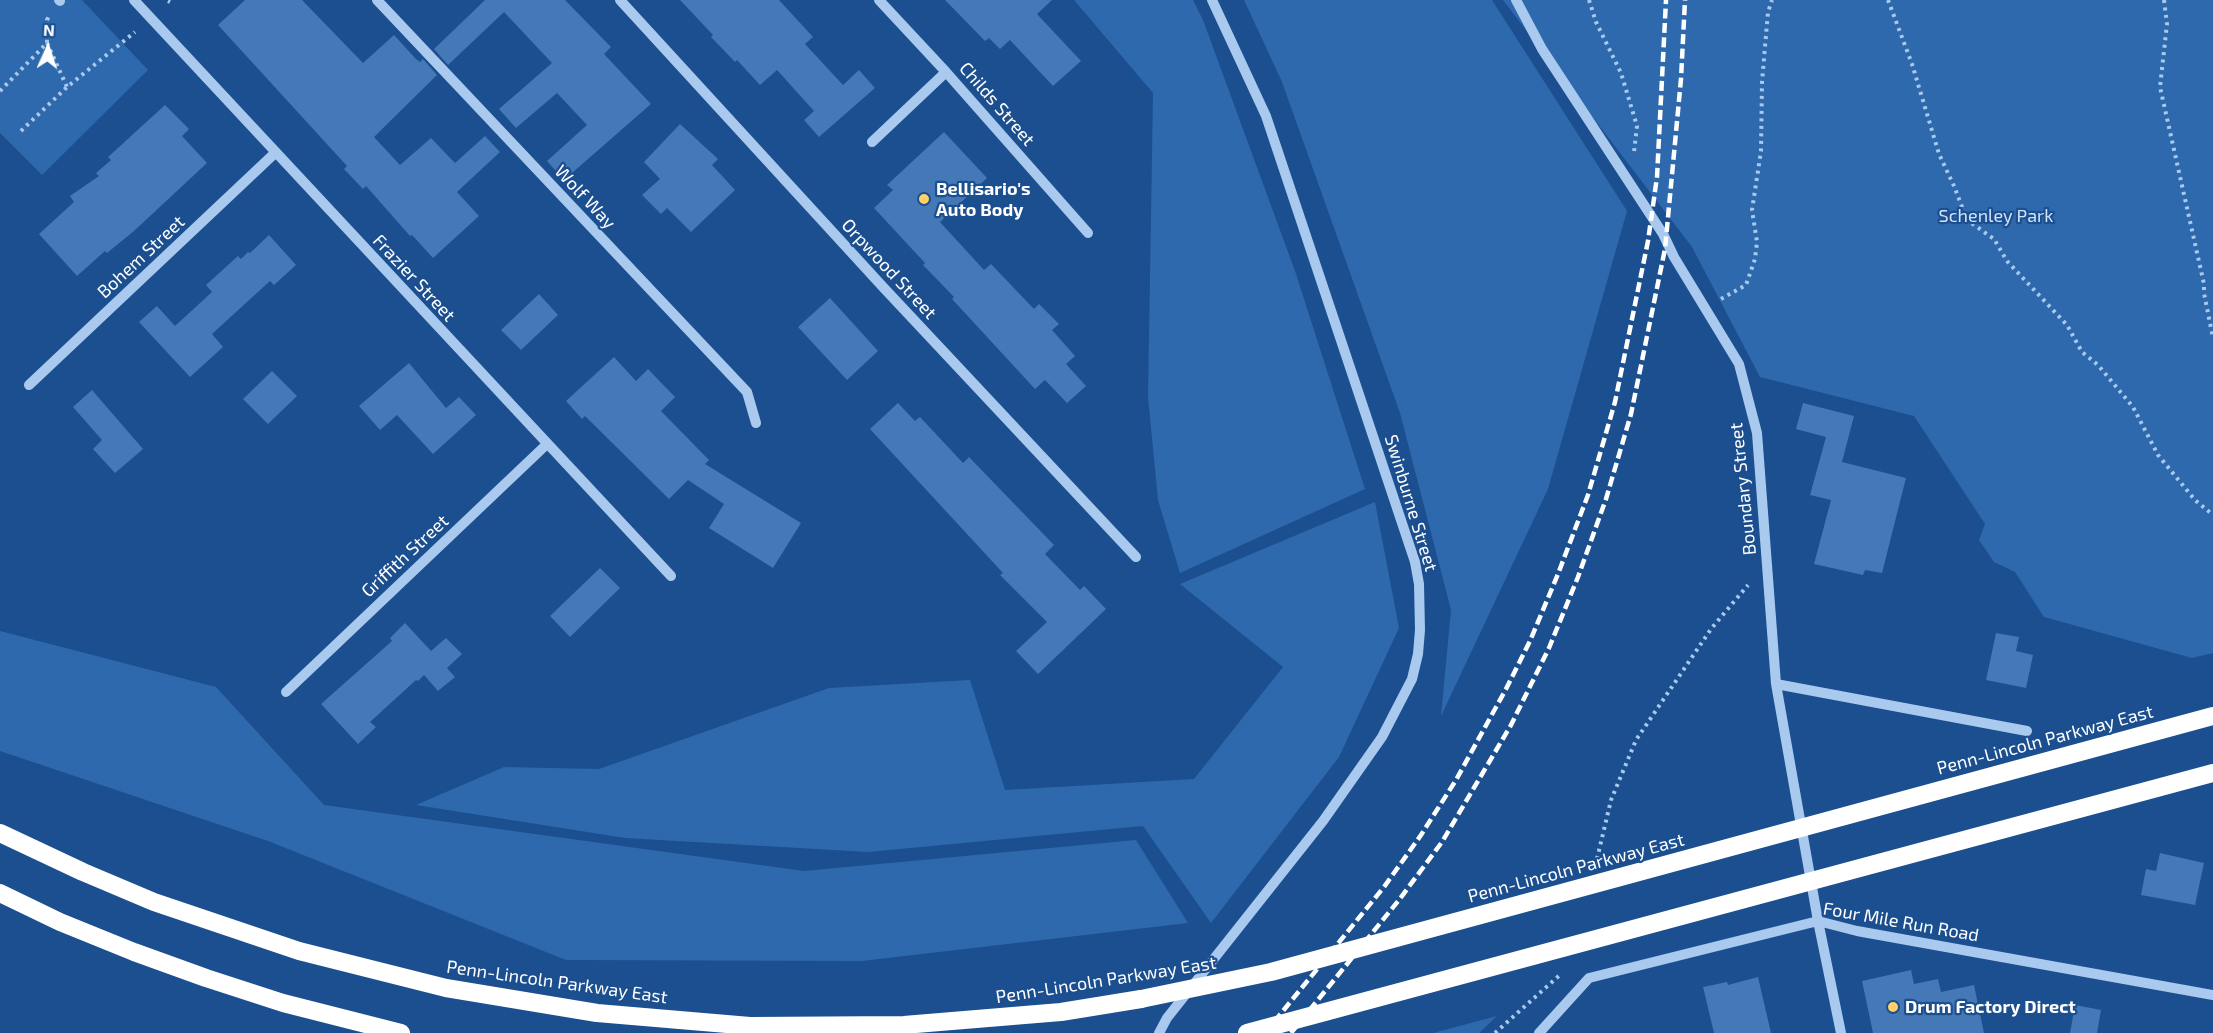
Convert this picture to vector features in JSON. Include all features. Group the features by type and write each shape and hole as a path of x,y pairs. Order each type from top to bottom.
{"highway":[{"name":"Penn-Lincoln Parkway East","path":"0,833 154,902 299,951 446,988 587,1012 750,1026 904,1025 1061,1012 1141,999 1271,972 2213,716"},
{"path":"1247,1033 2213,773"},
{"path":"0,893 60,922 206,978 283,1003 401,1033"}],"street":[{"name":"Frazier Street","path":"134,0 671,576"},
{"name":"Wolf Way","path":"377,0 747,392 756,423"},
{"name":"Orpwood Street","path":"620,0 883,287 1136,557"},
{"name":"Childs Street","path":"879,0 1088,232"},
{"name":"Swinburne Street","path":"1159,1033 1167,1018 1323,820 1382,737 1412,679 1418,654 1420,630 1419,584 1415,562 1266,116 1212,0"},
{"name":"Boundary Street","path":"1516,0 1542,49 1663,234 1674,257 1739,364 1757,433 1776,684 1818,921 1841,1033"},
{"path":"872,142 946,72"},
{"name":"Bohem Street","path":"29,384 275,153"},
{"name":"Griffith Street","path":"286,692 547,444"},
{"path":"1776,684 2027,731"},
{"name":"Four Mile Run Road","path":"1539,1033 1589,978 1818,921 1857,932 2213,995"}],"path":[{"path":"1589,0 1596,22 1621,73 1637,126 1632,162"},
{"path":"1705,308 1746,285 1755,259 1757,243 1752,210 1761,151 1762,82 1768,12 1772,0"},
{"path":"1888,0 1912,64 1939,154 1967,220 1994,239 2007,261 2067,325 2082,352 2098,365 2133,407 2158,455 2195,500 2213,515"},
{"path":"2164,0 2168,24 2160,87 2204,284 2213,338"},
{"path":"60,1 52,9 47,20 47,43 67,87"},
{"path":"21,131 67,87 135,32"},
{"path":"0,91 47,43"},
{"path":"1595,866 1611,800 1636,740 1711,628 1750,582"},
{"path":"1495,1033 1570,966"}],"green space":[{"path":"0,0 82,0 148,70 42,175 0,133"},
{"path":"1074,0 1193,0 1203,20 1295,271 1365,489 1180,573 1158,500 1148,397 1153,93"},
{"path":"1244,0 1492,0 1627,211 1548,489 1441,716 1451,610 1400,413 1282,82"},
{"name":"Schenley Park","path":"1503,0 2213,0 2213,653 2192,658 2044,617 2015,572 1994,562 1979,540 1985,524 1914,416 1760,377 1692,247"},
{"path":"1375,502 1399,628 1339,757 1211,923 1143,826 868,852 625,838 416,805 504,767 599,769 829,688 970,680 1005,790 1194,779 1283,667 1180,584"},
{"path":"0,631 216,687 324,805 804,871 1136,840 1188,923 862,961 566,960 268,841 0,751"},
{"path":"1497,1016 1479,1033 1433,1033"}],"building":[{"path":"245,0 302,0 363,63 394,35 416,59 420,62 423,59 437,75 374,137 400,165 431,138 455,163 485,136 500,152 457,192 479,216 433,258 412,235 410,236 366,186 363,189 344,169 347,166 218,25"},
{"path":"485,0 565,0 611,47 604,54 651,104 564,180 547,161 587,125 557,93 516,128 499,109 552,63 504,12 448,65 434,49"},
{"path":"680,0 779,0 813,37 805,44 843,85 859,70 875,88 819,137 804,120 814,111 777,70 760,85 711,37 713,35"},
{"path":"945,0 1052,0 1037,14 1081,61 1053,86 1010,40 1000,49 989,38 985,41"},
{"path":"165,105 189,129 182,136 207,163 134,231 107,253 105,251 77,276 39,234 74,202 70,196 99,176 96,173 111,160 108,157"},
{"path":"680,124 718,159 712,165 735,190 691,232 667,208 661,214 642,195 660,179 644,162"},
{"path":"944,132 987,178 940,222 984,270 991,264 1034,309 1039,304 1059,324 1052,330 1075,356 1066,364 1086,386 1067,403 1045,380 1035,389 952,299 954,297 923,265 925,263 874,208 893,190 887,185"},
{"path":"269,235 296,265 274,285 270,281 212,334 223,347 190,377 139,322 157,306 175,326 212,292 206,285 238,256 241,259 248,252 250,253"},
{"path":"539,294 558,315 521,350 501,330"},
{"path":"830,298 878,351 847,380 798,327"},
{"path":"614,357 636,381 648,369 675,397 661,411 709,460 705,464 801,523 773,568 709,528 724,504 688,480 669,499 585,416 582,419 566,401"},
{"path":"409,363 446,408 459,397 476,415 433,454 397,415 380,430 359,406"},
{"path":"272,371 297,396 268,424 243,399"},
{"path":"92,390 143,449 115,473 93,449 102,440 73,407"},
{"path":"898,403 915,421 920,417 963,463 969,457 1054,545 1045,554 1080,590 1084,586 1106,609 1038,674 1016,651 1047,622 1000,575 1003,573 870,429"},
{"path":"1803,403 1854,416 1842,462 1906,478 1882,573 1865,570 1863,575 1814,564 1831,500 1810,495 1826,437 1796,429"},
{"path":"600,568 620,588 570,637 550,616"},
{"path":"405,623 431,651 446,638 462,654 447,668 455,677 438,691 424,675 418,681 416,680 370,722 376,727 358,744 321,704 392,641 390,638"},
{"path":"1996,633 2019,637 2016,651 2033,655 2026,688 1986,680"},
{"path":"2160,853 2204,863 2195,905 2141,895 2146,869 2156,871"},
{"path":"1911,970 1914,984 1938,979 1941,992 1974,985 1984,1033 1873,1033 1862,981"},
{"path":"1758,977 1771,1033 1714,1033 1703,987 1727,982 1728,985"},
{"path":"2075,1005 2101,1010 2097,1033 2070,1033"}],"railway":[{"path":"1265,1033 1384,887 1421,835 1456,780 1506,689 1530,641 1558,574 1588,495 1615,402 1648,241 1657,177 1666,0"},
{"path":"1291,1033 1399,900 1442,842 1511,725 1549,648 1578,577 1606,499 1631,414 1665,249 1681,79 1685,0"}],"place":[{"name":"Bellisario's Auto Body","path":"924,199"},
{"name":"Drum Factory Direct","path":"1893,1007"}]}
